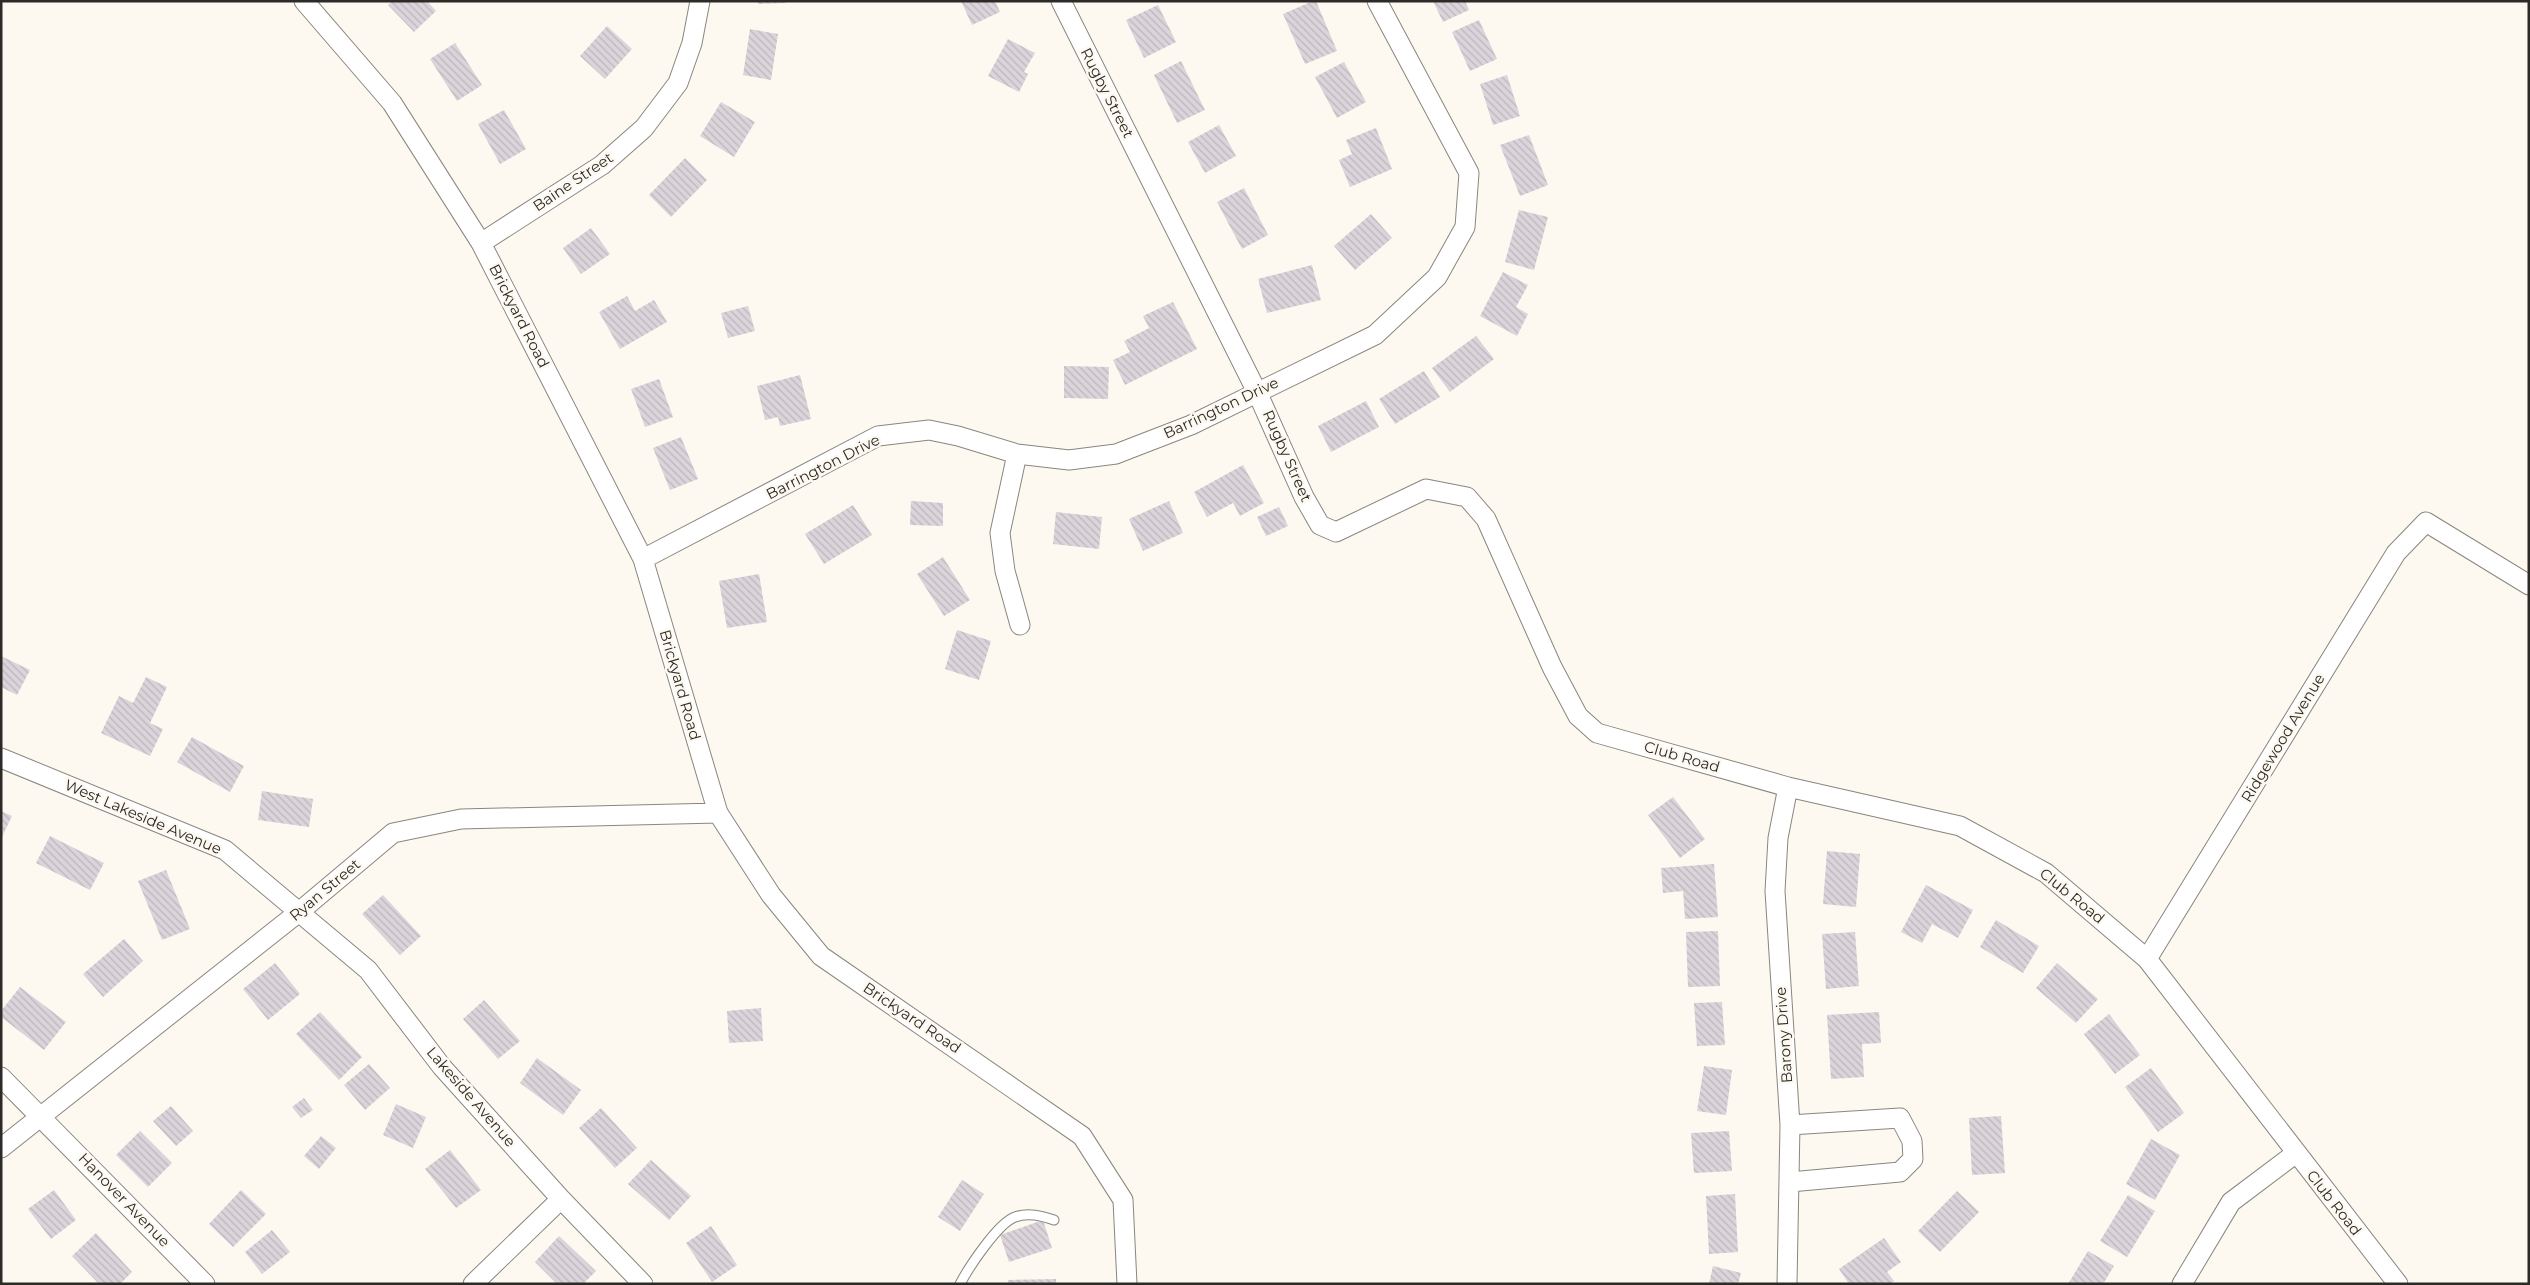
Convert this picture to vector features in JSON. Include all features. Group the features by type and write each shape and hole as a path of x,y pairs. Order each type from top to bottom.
{"street":[{"name":"Brickyard Road","path":"304,1 392,103 481,243 643,559 718,813 771,896 820,956 1082,1136 1123,1200 1127,1284"},
{"name":"Baine Street","path":"481,243 602,165 644,128 678,83 692,43 700,1"},
{"name":"Rugby Street","path":"1061,1 1258,392 1304,497 1320,525 1336,532 1426,489 1467,497 1486,519 1552,667 1578,716 1597,733"},
{"name":"Barrington Drive","path":"643,559 878,436 929,430 958,436 1017,454 1069,460 1116,454 1191,425 1375,335 1437,277 1465,227 1469,173 1377,1"},
{"path":"1017,454 1000,533 1005,571 1020,624"},
{"name":"Ridgewood Avenue","path":"2147,959 2396,553 2426,522 2529,585"},
{"name":"Club Road","path":"1597,733 1788,787 1960,826 2046,872 2147,959 2398,1284"},
{"name":"West Lakeside Avenue","path":"1,758 225,850 299,912"},
{"name":"Barony Drive","path":"1787,1284 1790,1125 1775,891 1778,838 1788,787"},
{"name":"Ryan Street","path":"1,1148 299,912 393,833 461,819 718,813"},
{"name":"Lakeside Avenue","path":"299,912 368,970 442,1067 561,1199 643,1284"},
{"name":"Hanover Avenue","path":"1,1077 42,1116 205,1284"},
{"path":"1790,1125 1900,1118 1912,1140 1913,1159 1900,1172 1790,1182"},
{"path":"2182,1284 2231,1202 2296,1153"},
{"path":"473,1284 561,1199"}],"lane":[{"path":"960,1284 992,1236 1014,1217 1037,1214 1054,1220"}],"building":[{"path":"392,1 427,1 436,11 414,32 388,5"},
{"path":"758,1 785,1 786,3 758,4"},
{"path":"961,1 995,1 1000,12 972,25"},
{"path":"1316,1 1337,51 1305,64 1283,14"},
{"path":"1433,1 1465,1 1469,10 1443,22"},
{"path":"1158,5 1176,42 1144,58 1126,20"},
{"path":"1479,20 1497,59 1470,71 1452,32"},
{"path":"607,26 632,49 605,79 580,56"},
{"path":"750,29 778,34 771,80 743,75"},
{"path":"1008,39 1035,53 1024,72 1028,74 1019,92 988,76"},
{"path":"455,43 482,85 457,101 430,59"},
{"path":"1181,61 1205,110 1177,123 1154,75"},
{"path":"1344,62 1366,102 1337,118 1315,77"},
{"path":"1507,75 1520,116 1493,125 1480,84"},
{"path":"721,102 755,122 734,157 700,136"},
{"path":"504,110 526,149 500,164 478,124"},
{"path":"1219,125 1236,156 1205,173 1188,142"},
{"path":"1376,128 1392,169 1350,187 1339,160 1352,154 1346,140"},
{"path":"1529,135 1548,185 1520,196 1500,145"},
{"path":"685,158 707,180 671,217 649,195"},
{"path":"1244,188 1268,235 1242,249 1217,202"},
{"path":"1519,210 1548,217 1534,270 1505,262"},
{"path":"1371,214 1392,238 1355,270 1334,246"},
{"path":"591,228 610,254 581,274 563,248"},
{"path":"1312,265 1321,300 1267,313 1258,279"},
{"path":"1503,272 1528,285 1516,307 1528,314 1517,336 1480,316"},
{"path":"627,296 635,311 654,300 667,322 620,349 599,312"},
{"path":"1173,302 1197,349 1125,385 1113,360 1130,352 1124,341 1149,328 1143,316"},
{"path":"748,306 755,331 728,338 721,313"},
{"path":"1476,336 1494,359 1450,392 1432,368"},
{"path":"1064,366 1109,367 1108,399 1064,398"},
{"path":"1424,371 1440,397 1395,424 1379,399"},
{"path":"800,375 811,419 780,426 778,417 765,420 757,386"},
{"path":"659,379 673,417 645,427 631,389"},
{"path":"1366,401 1379,427 1331,452 1318,426"},
{"path":"681,437 698,479 670,490 653,448"},
{"path":"1243,465 1264,503 1240,516 1233,503 1207,517 1194,492"},
{"path":"911,501 943,503 943,526 910,525"},
{"path":"1169,501 1183,533 1143,551 1129,519"},
{"path":"853,505 872,535 824,564 805,534"},
{"path":"1279,507 1288,526 1266,536 1257,517"},
{"path":"1056,512 1102,517 1099,549 1053,544"},
{"path":"943,557 970,600 944,616 917,574"},
{"path":"759,574 767,622 727,628 719,581"},
{"path":"957,630 991,641 979,680 945,669"},
{"path":"1,656 30,670 17,695 1,687"},
{"path":"146,677 167,687 150,723 163,729 150,756 101,733 119,696 133,703"},
{"path":"192,737 244,766 230,792 177,762"},
{"path":"262,791 313,799 309,827 258,820"},
{"path":"1673,797 1705,839 1680,858 1648,815"},
{"path":"1,811 12,816 1,839"},
{"path":"50,836 104,863 90,890 36,863"},
{"path":"1827,851 1860,854 1856,907 1823,904"},
{"path":"1714,864 1718,917 1685,919 1683,891 1663,893 1661,868"},
{"path":"166,870 190,929 162,940 138,881"},
{"path":"1926,885 1973,910 1958,938 1932,924 1922,943 1901,932"},
{"path":"383,895 421,936 400,955 362,914"},
{"path":"1996,920 2039,946 2023,973 1980,947"},
{"path":"1718,931 1720,986 1688,987 1686,932"},
{"path":"1855,932 1859,986 1826,989 1822,934"},
{"path":"124,939 143,961 103,997 83,974"},
{"path":"275,963 300,994 268,1020 243,989"},
{"path":"2057,963 2098,999 2076,1023 2036,988"},
{"path":"20,987 66,1022 44,1050 1,1017 1,1011"},
{"path":"484,1000 520,1041 498,1059 463,1019"},
{"path":"1722,1002 1725,1045 1697,1046 1694,1003"},
{"path":"761,1008 763,1041 729,1043 727,1011"},
{"path":"320,1012 362,1057 339,1080 296,1034"},
{"path":"1879,1012 1881,1043 1862,1044 1864,1077 1831,1079 1827,1015"},
{"path":"2109,1014 2140,1055 2115,1074 2084,1034"},
{"path":"537,1058 581,1090 563,1115 520,1083"},
{"path":"369,1064 390,1088 365,1110 344,1085"},
{"path":"1704,1066 1732,1070 1726,1115 1697,1111"},
{"path":"2151,1068 2184,1113 2158,1132 2125,1087"},
{"path":"304,1098 313,1110 301,1118 292,1107"},
{"path":"396,1104 426,1117 413,1148 383,1135"},
{"path":"171,1106 193,1131 176,1146 153,1121"},
{"path":"601,1108 637,1148 615,1168 579,1128"},
{"path":"2001,1116 2005,1173 1972,1175 1969,1118"},
{"path":"140,1131 172,1163 148,1187 116,1155"},
{"path":"1729,1131 1732,1171 1694,1173 1691,1133"},
{"path":"321,1136 336,1148 319,1169 304,1156"},
{"path":"2151,1139 2180,1155 2155,1200 2126,1184"},
{"path":"450,1150 481,1190 456,1208 425,1169"},
{"path":"651,1160 691,1196 669,1220 628,1184"},
{"path":"962,1180 984,1194 960,1231 938,1217"},
{"path":"54,1190 76,1220 51,1239 28,1209"},
{"path":"241,1190 266,1214 233,1247 209,1224"},
{"path":"1957,1191 1979,1212 1940,1252 1918,1231"},
{"path":"1735,1194 1738,1252 1709,1254 1706,1196"},
{"path":"2128,1195 2155,1211 2127,1257 2100,1241"},
{"path":"1043,1220 1052,1248 1009,1262 1000,1235"},
{"path":"711,1226 737,1265 712,1282 686,1243"},
{"path":"272,1230 290,1252 262,1274 245,1252"},
{"path":"96,1233 132,1272 120,1284 99,1284 72,1256"},
{"path":"559,1236 596,1271 583,1284 557,1284 535,1262"},
{"path":"1884,1238 1901,1262 1887,1272 1894,1281 1890,1284 1849,1284 1839,1269"},
{"path":"2088,1251 2114,1266 2103,1284 2068,1284"},
{"path":"1713,1266 1741,1273 1738,1284 1709,1284"},
{"path":"1056,1279 1056,1284 1008,1284 1008,1280"}]}
